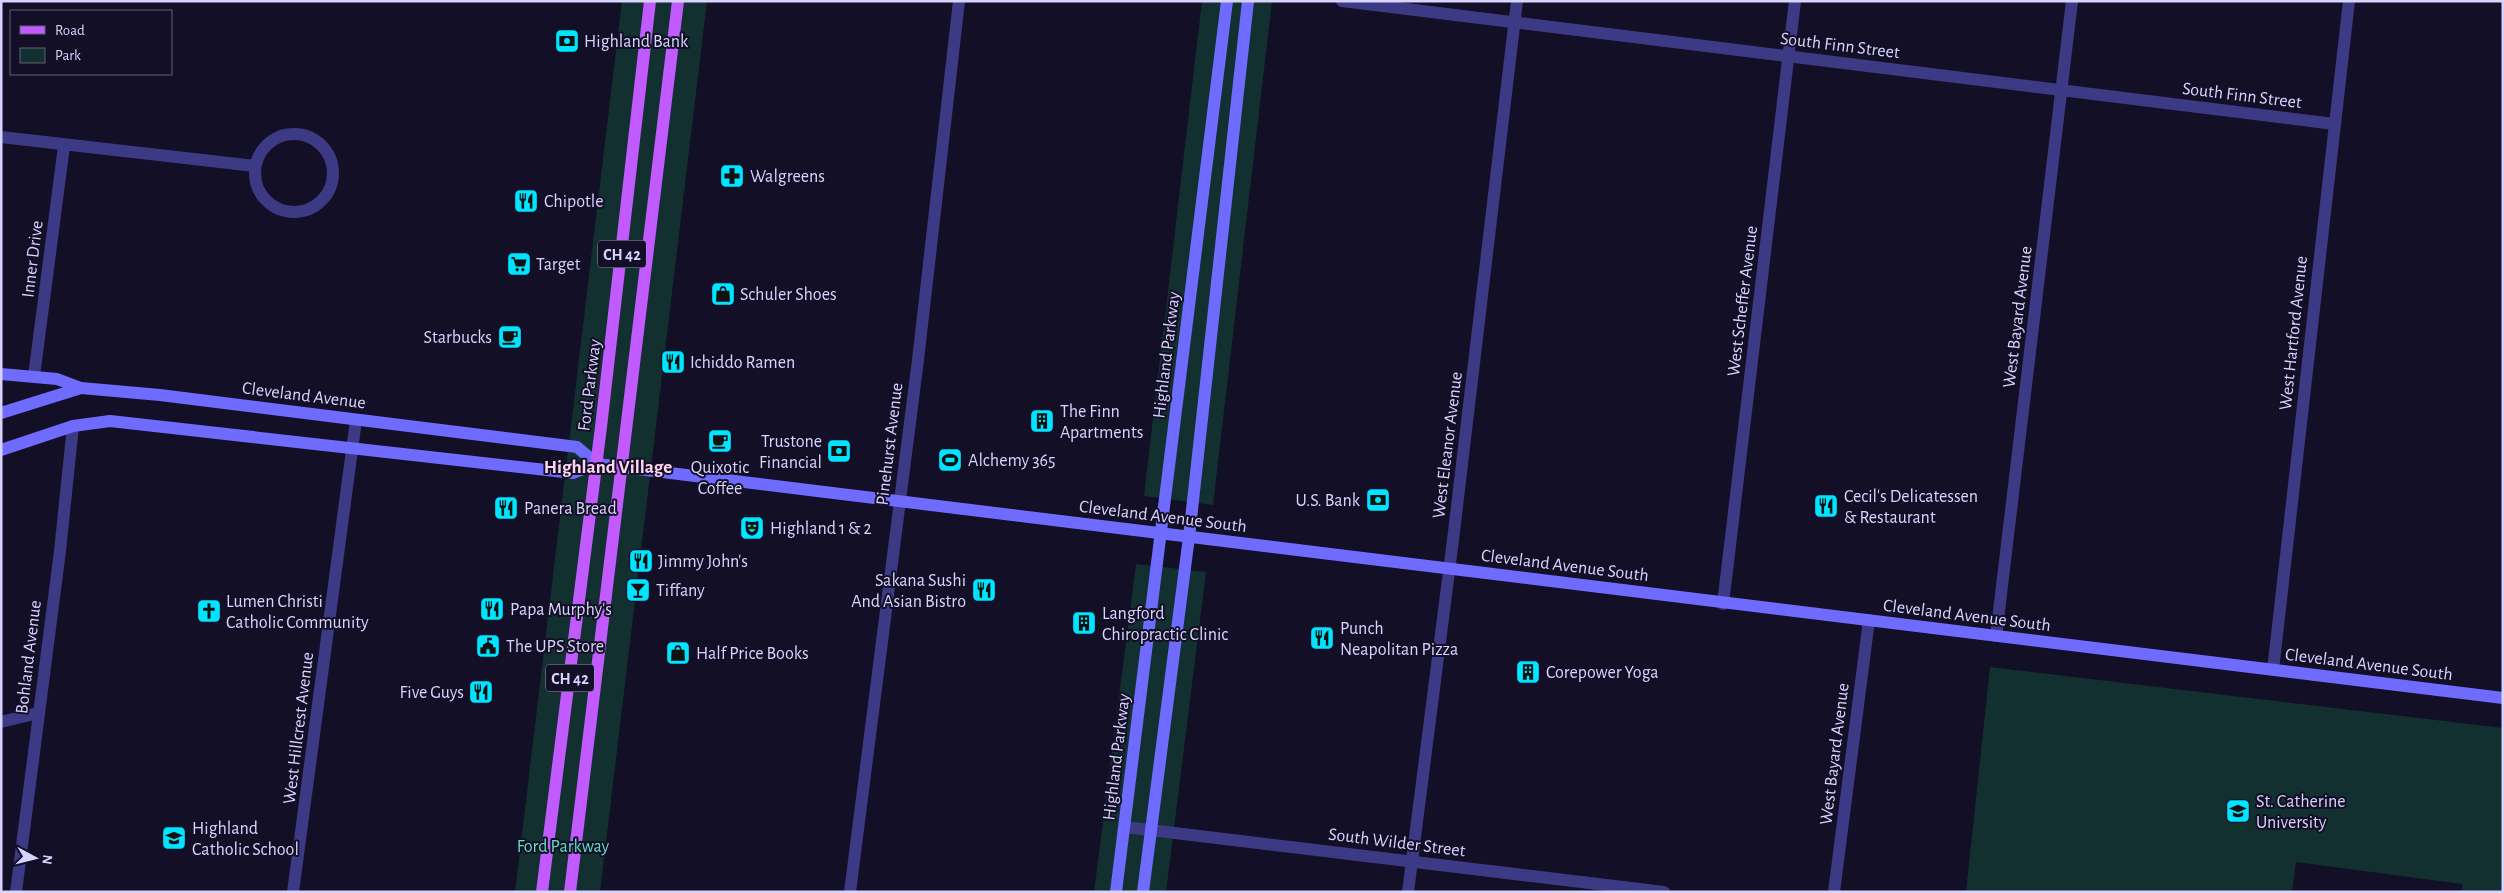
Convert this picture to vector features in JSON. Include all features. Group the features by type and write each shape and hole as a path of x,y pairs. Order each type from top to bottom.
{"main road":[{"name":"Ford Parkway","path":"542,892 597,464 650,1"},
{"name":"CH 42","path":"570,892 623,468 678,1"}],"street":[{"name":"Pinehurst Avenue","path":"850,892 900,500 959,1"},
{"name":"Highland Parkway","path":"1116,892 1227,1"},
{"path":"1144,892 1189,537 1248,1"},
{"name":"South Finn Street","path":"1342,1 2334,124"},
{"name":"West Eleanor Avenue","path":"1408,892 1450,568 1517,1"},
{"name":"West Scheffer Avenue","path":"1723,604 1795,1"},
{"name":"West Bayard Avenue","path":"1996,636 2072,1"},
{"name":"West Hartford Avenue","path":"2273,670 2349,1"},
{"path":"286,134 306,135 325,148 331,157 334,177 330,191 312,209 290,212 276,208 265,199 259,190 255,177 255,166 260,153 268,143 286,134"},
{"path":"1,137 64,146 255,166"},
{"name":"Inner Drive","path":"34,376 64,146"},
{"name":"Cleveland Avenue","path":"1,374 57,379 80,388 160,394 577,447 597,464"},
{"path":"1,413 80,388"},
{"name":"West Hillcrest Avenue","path":"293,892 356,420"},
{"path":"2,450 73,426 110,421 573,473 597,464 623,468"},
{"name":"Bohland Avenue","path":"16,892 60,551 73,426"},
{"name":"Cleveland Avenue South","path":"623,468 900,500 1723,604 2503,698"},
{"name":"West Bayard Avenue","path":"1834,892 1868,620"},
{"path":"1,722 38,713"},
{"name":"South Wilder Street","path":"1125,827 1664,892"}],"green space":[{"name":"Ford Parkway","path":"622,1 707,1 600,892 515,892"},
{"path":"1202,1 1272,1 1213,505 1144,496"},
{"path":"1136,564 1206,572 1166,892 1094,892"},
{"name":"St. Catherine University","path":"1990,667 2503,728 2503,892 2462,892 2462,884 2296,862 2292,892 1966,892"}],"place":[{"name":"Highland Bank","path":"567,41"},
{"name":"Walgreens","path":"732,176"},
{"name":"Chipotle","path":"526,201"},
{"name":"Target","path":"519,264"},
{"name":"Schuler Shoes","path":"723,294"},
{"name":"Starbucks","path":"510,337"},
{"name":"Ichiddo Ramen","path":"673,362"},
{"name":"The Finn Apartments","path":"1042,421"},
{"name":"Quixotic Coffee","path":"720,441"},
{"name":"Trustone Financial","path":"839,451"},
{"name":"Alchemy 365","path":"950,460"},
{"name":"U.S. Bank","path":"1378,500"},
{"name":"Cecil's Delicatessen & Restaurant","path":"1826,506"},
{"name":"Panera Bread","path":"506,508"},
{"name":"Highland 1 & 2","path":"752,528"},
{"name":"Jimmy John's","path":"641,561"},
{"name":"Tiffany","path":"638,590"},
{"name":"Sakana Sushi And Asian Bistro","path":"984,590"},
{"name":"Papa Murphy's","path":"492,609"},
{"name":"Lumen Christi Catholic Community","path":"209,611"},
{"name":"Langford Chiropractic Clinic","path":"1084,623"},
{"name":"Punch Neapolitan Pizza","path":"1322,638"},
{"name":"The UPS Store","path":"488,646"},
{"name":"Half Price Books","path":"678,653"},
{"name":"Corepower Yoga","path":"1528,672"},
{"name":"Five Guys","path":"481,692"},
{"name":"St. Catherine University","path":"2238,811"},
{"name":"Highland Catholic School","path":"174,838"}],"district":[{"name":"Highland Village","path":"608,466"}]}
